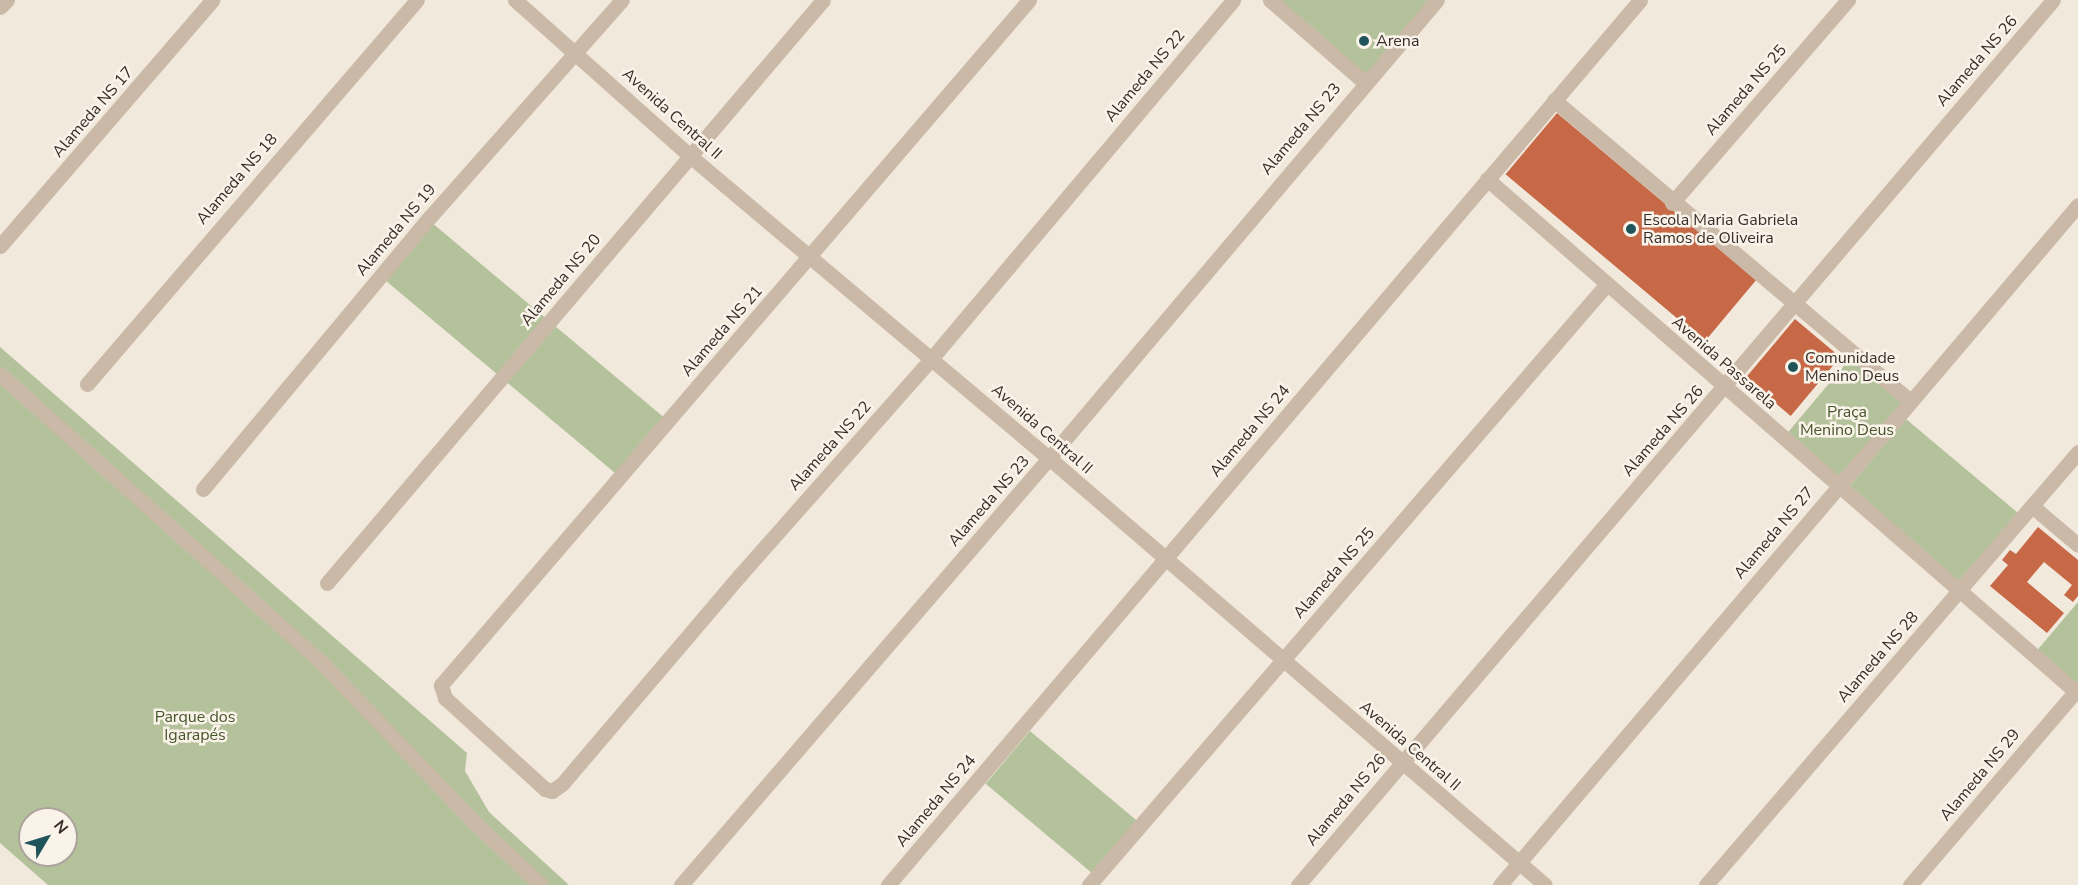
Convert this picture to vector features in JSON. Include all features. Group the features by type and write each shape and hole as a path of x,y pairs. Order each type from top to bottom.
{"street":[{"path":"0,7 7,0"},
{"name":"Alameda NS 17","path":"0,246 212,0"},
{"name":"Alameda NS 18","path":"87,384 417,0"},
{"name":"Avenida Central II","path":"515,0 690,156 1049,458 1164,560 1545,885"},
{"name":"Alameda NS 19","path":"203,489 429,218 622,0"},
{"name":"Alameda NS 20","path":"327,583 823,0"},
{"name":"Alameda NS 21","path":"441,685 810,258 1029,0"},
{"name":"Alameda NS 22","path":"441,685 445,698 524,772 544,789 557,789 740,575 931,359 1233,0"},
{"path":"1269,0 1364,82"},
{"name":"Alameda NS 23","path":"681,885 1049,458 1364,82 1437,0"},
{"name":"Alameda NS 24","path":"888,885 1640,0"},
{"name":"Alameda NS 25","path":"1672,203 1848,0"},
{"name":"Alameda NS 26","path":"1298,885 2053,0"},
{"path":"1554,100 1672,203 1910,401"},
{"name":"Avenida Passarela","path":"1487,180 1959,590 2077,689"},
{"name":"Alameda NS 27","path":"1500,885 1838,485 2078,206"},
{"name":"Alameda NS 25","path":"1089,885 1606,285"},
{"path":"0,374 323,664 461,810 541,885"},
{"name":"Alameda NS 28","path":"1706,885 2078,452"},
{"path":"2032,506 2078,545"},
{"name":"Alameda NS 29","path":"1910,885 2077,689"}],"green space":[{"name":"Arena","path":"1271,0 1441,0 1371,83"},
{"path":"431,222 672,424 624,481 383,279"},
{"name":"Parque dos Igarapés","path":"0,347 467,753 465,771 489,812 569,885 48,885 27,867 78,867 78,807 18,807 18,859 0,843"},
{"name":"Praça Menino Deus","path":"1852,356 1910,405 1841,487 1783,438"},
{"path":"1906,419 2022,516 1962,587 1846,490"},
{"path":"2078,602 2078,685 2034,654"},
{"path":"1030,731 1142,825 1097,878 986,784"}],"building":[{"name":"Escola Maria Gabriela Ramos de Oliveira","path":"1557,113 1756,280 1705,341 1506,174"},
{"name":"Comunidade Menino Deus","path":"1795,319 1840,357 1791,416 1746,378"},
{"path":"2038,527 2078,560 2078,596 2073,602 2064,595 2072,585 2044,562 2027,582 2064,613 2047,633 1990,586 2008,565 2002,560 2010,550 2016,554"}],"place":[{"name":"Arena","path":"1364,41"},
{"name":"Escola Maria Gabriela Ramos de Oliveira","path":"1631,229"},
{"name":"Comunidade Menino Deus","path":"1793,367"}]}
